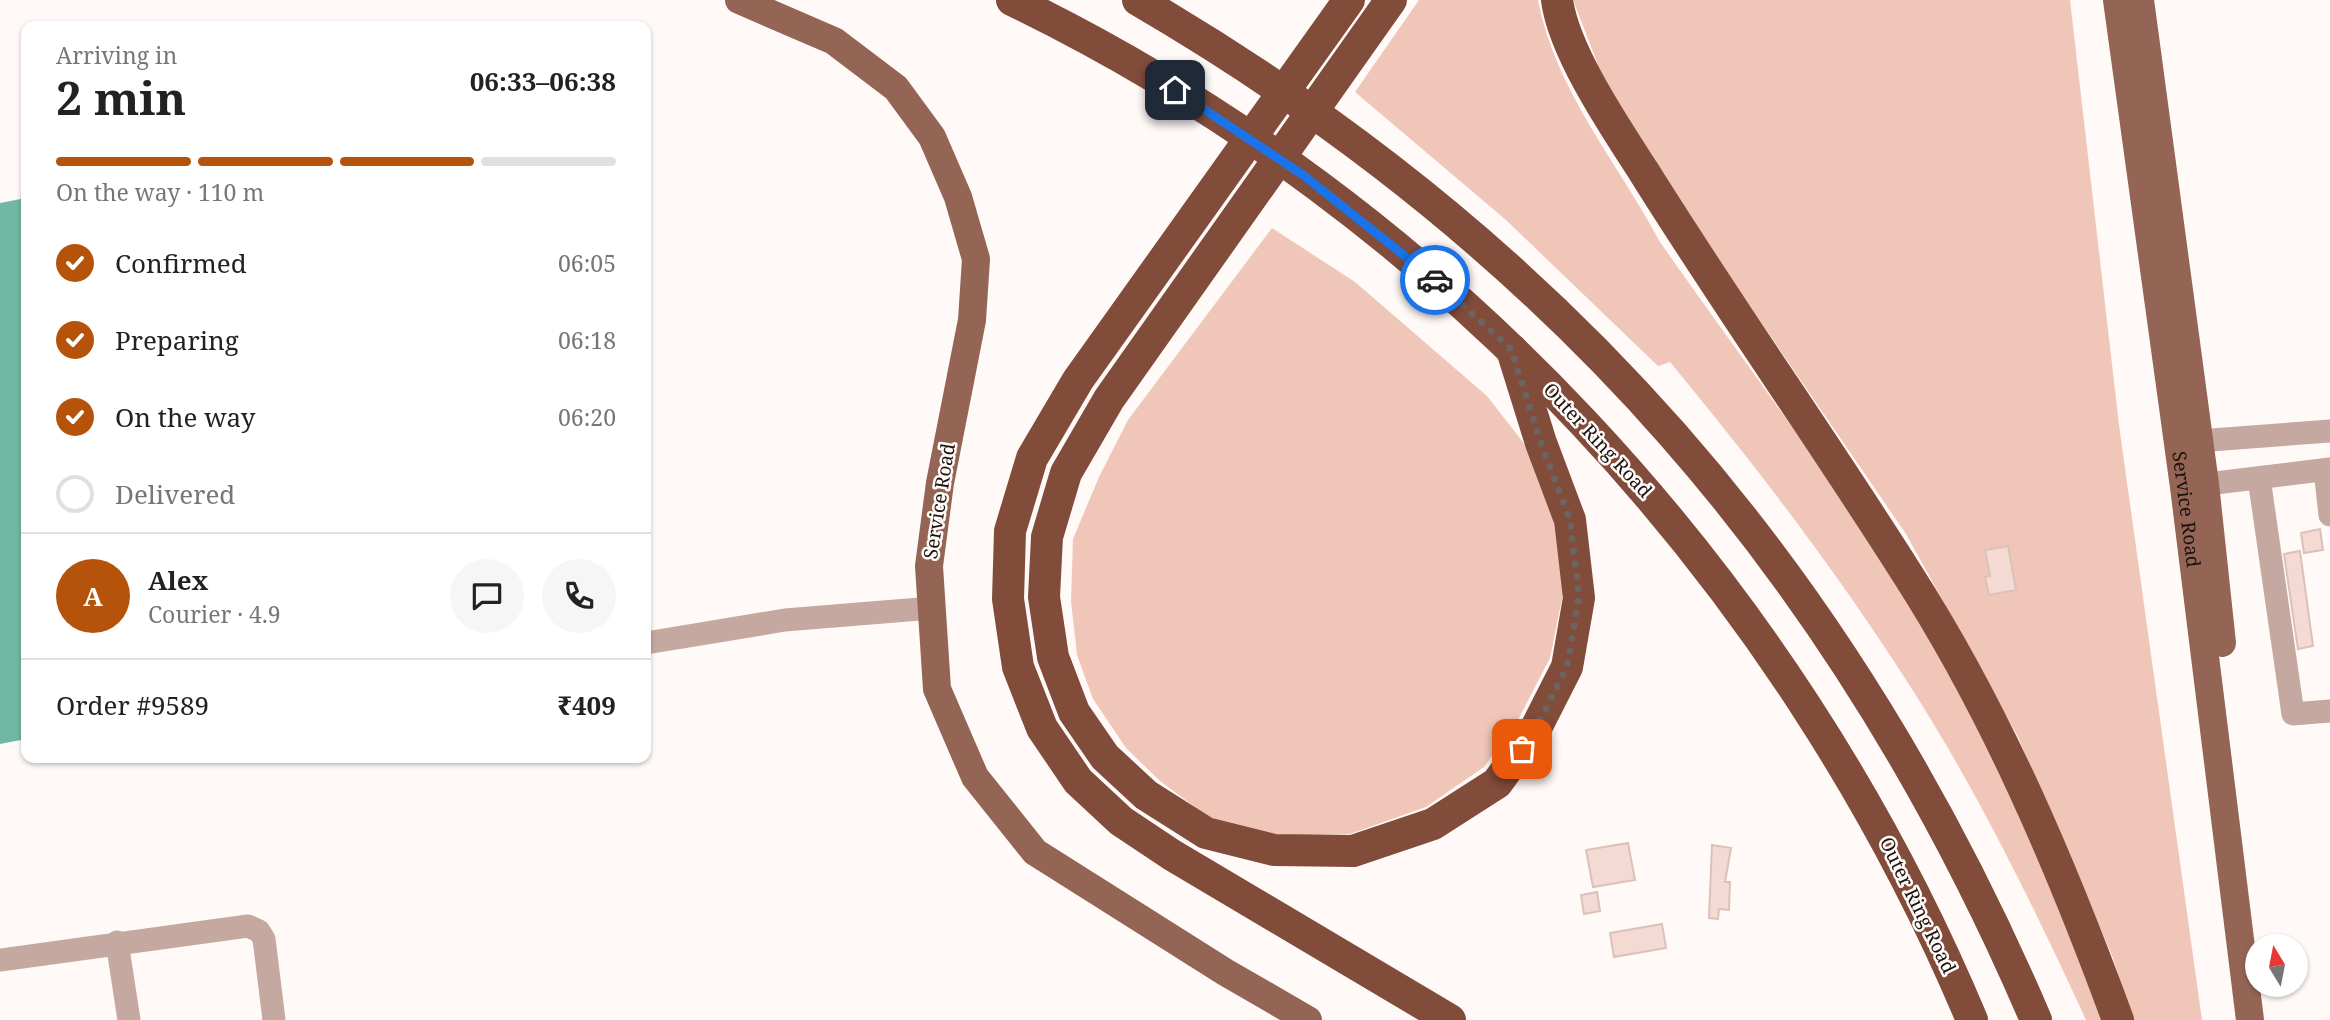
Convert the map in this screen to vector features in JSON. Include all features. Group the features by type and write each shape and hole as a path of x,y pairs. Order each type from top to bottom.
{"highway":[{"name":"Outer Ring Road","path":"1012,0 1175,90 1303,175 1406,255 1511,349 1641,485 1711,571 1778,663 1838,755 1890,847 1938,943 1972,1020"},
{"path":"1138,0 1272,82 1417,189 1488,248 1571,326 1685,448 1793,583 1888,726 1967,868 2036,1020"},
{"path":"1349,0 1078,380 1032,458 1010,531 1007,600 1018,667 1042,728 1078,781 1121,821 1172,855 1450,1020"},
{"path":"1391,0 1109,399 1066,473 1046,537 1044,597 1053,657 1074,712 1105,758 1146,795 1206,833 1274,850 1353,851 1433,824 1497,783 1534,732 1567,667 1579,597 1570,520 1541,443 1511,349"},
{"path":"1557,0 1559,15 1596,96 1665,207 1909,577 2003,742 2072,894 2118,1020"}],"main road":[{"name":"Service Road","path":"739,0 834,41 896,88 932,137 958,197 976,259 972,320 940,483 929,566 937,689 975,777 1035,852 1224,972 1308,1020"},
{"name":"Service Road","path":"2117,0 2194,486 2224,744 2250,1020"},
{"name":"Service Road","path":"2140,0 2188,442"},
{"name":"Service Road","path":"2224,744 2258,934"},
{"path":"2267,998 2270,1020"}],"street":[{"path":"2188,442 2330,431"},
{"path":"2194,486 2327,469 2330,515"},
{"path":"2259,478 2293,714 2330,711"},
{"path":"651,642 785,620 932,608"},
{"path":"0,960 237,926 258,931 264,939 274,1020"},
{"path":"117,942 129,1020"}],"shaded area":[{"path":"1419,0 1538,0 1546,33 1573,95 1660,242 1863,529 1953,678 2009,789 2034,846 2101,1020 2086,1020 2004,850 1935,726 1883,644 1765,480 1702,401 1670,362 1658,366 1506,220 1355,92"},
{"path":"1573,0 2070,0 2119,425 2202,1020 2133,1020 2113,958 2018,737 1906,534 1669,188 1603,78"},
{"path":"21,199 21,740 0,744 0,203"},
{"path":"1272,228 1355,282 1487,396 1530,451 1558,525 1563,594 1550,658 1519,718 1484,767 1426,807 1350,834 1273,836 1211,819 1160,781 1126,748 1093,699 1077,655 1071,601 1073,539 1099,477 1128,420"}],"building":[{"path":"2320,529 2323,550 2304,553 2301,533"},
{"path":"2008,546 2016,590 1989,595 1985,577 1990,576 1985,550"},
{"path":"2300,551 2313,646 2298,649 2284,554"},
{"path":"1628,843 1635,880 1593,887 1586,850"},
{"path":"1712,845 1731,848 1725,882 1730,882 1729,910 1719,909 1718,919 1709,918"},
{"path":"1597,892 1600,911 1584,914 1581,895"},
{"path":"1662,924 1666,948 1614,957 1610,933"}],"way so far":[{"path":"1435,280 1511,349 1541,443 1570,520 1579,597 1567,667 1534,732 1522,749"}],"route":[{"path":"1175,90 1303,175 1435,280"}]}
